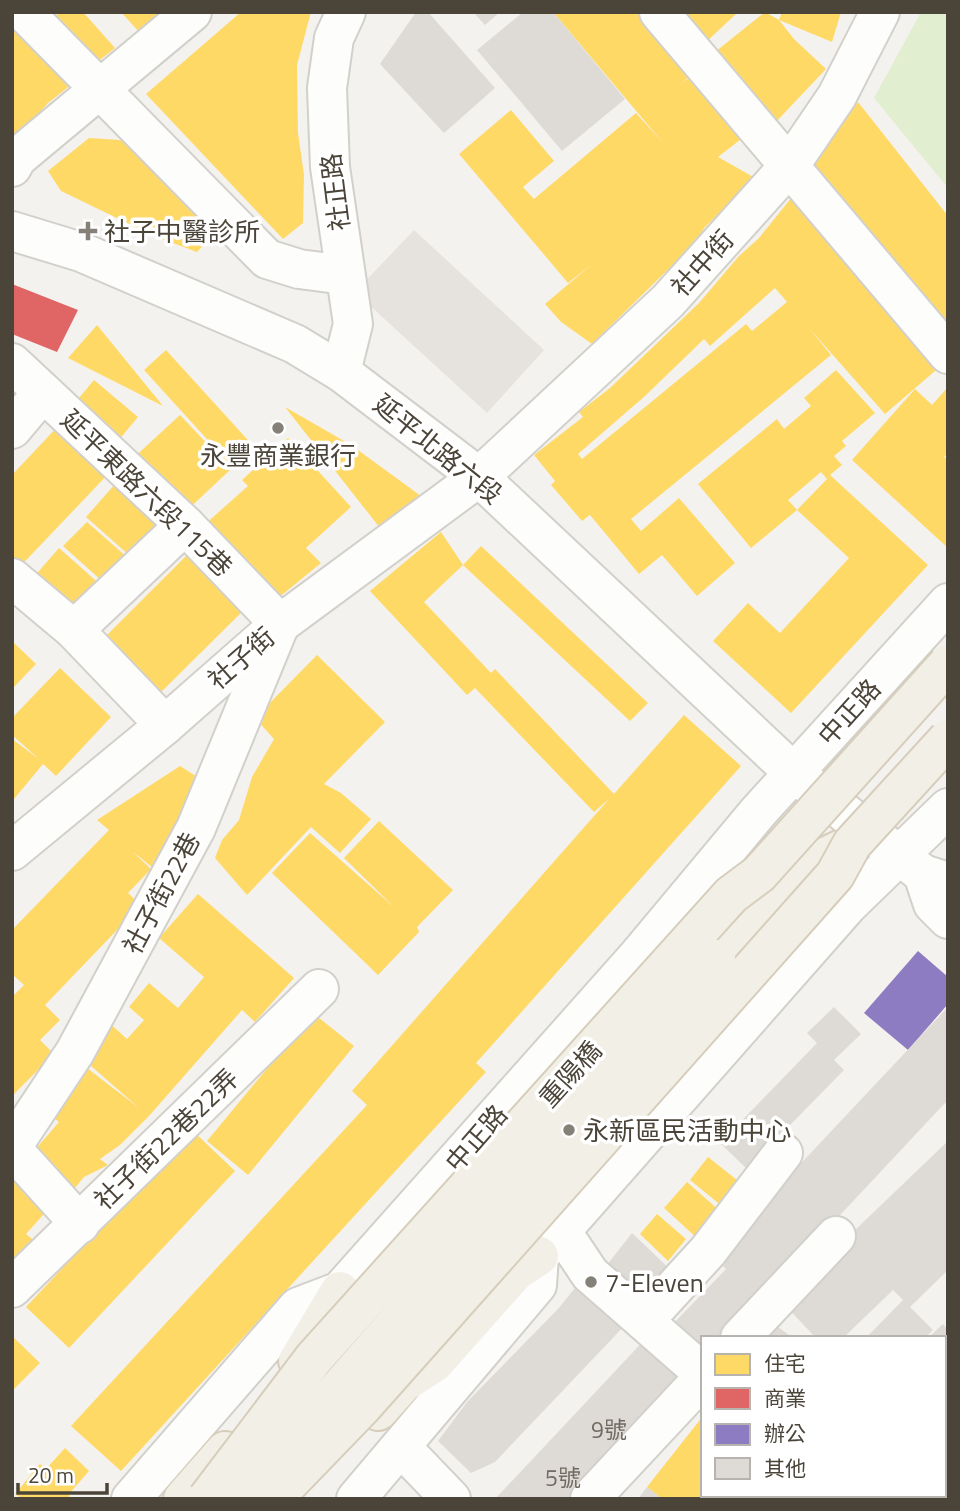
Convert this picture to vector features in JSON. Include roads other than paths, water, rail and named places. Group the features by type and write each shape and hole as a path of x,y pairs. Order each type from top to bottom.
{"main road":[{"name":"重陽橋","path":"207,1499 314,1358 731,895 759,874 948,664"},
{"path":"273,1499 362,1407 817,896 835,875 852,844 948,739"},
{"path":"716,959 744,940 817,861 852,844"},
{"path":"242,1499 716,959 759,874"},
{"path":"300,1499 403,1383 434,1363 514,1272 550,1244"},
{"path":"183,1499 284,1384 340,1291"}],"street":[{"path":"24,12 267,259 299,269 345,275"},
{"path":"12,167 17,158 192,12"},
{"name":"社正路","path":"341,372 353,324 330,167 327,88 334,38 346,12"},
{"path":"659,12 948,354"},
{"name":"社中街","path":"479,477 668,301 790,165 837,96 880,12"},
{"name":"延平北路六段","path":"12,230 81,252 247,323 295,344 341,372 479,477 794,774 924,871"},
{"name":"延平東路六段115巷","path":"12,363 185,525 280,624"},
{"path":"12,429 43,392"},
{"name":"社子街","path":"12,851 165,725 280,624 479,477"},
{"path":"74,630 185,525"},
{"path":"12,578 74,630 165,725"},
{"name":"中正路","path":"131,1499 299,1307 340,1291 638,956 759,811 948,603"},
{"name":"社子街22巷","path":"12,1148 75,1052 196,828 280,624"},
{"path":"902,653 948,693"},
{"path":"948,808 924,871 933,904 948,919"},
{"path":"356,1499 537,1284 550,1244 848,905 924,871"},
{"path":"638,956 731,1040"},
{"name":"社子街22巷22弄","path":"12,1288 319,989"},
{"path":"12,1148 79,1224"},
{"path":"644,1321 708,1251 783,1153"},
{"path":"742,1336 836,1236"},
{"path":"550,1244 590,1274 701,1373"},
{"path":"157,1499 269,1370 317,1329"},
{"path":"328,1499 417,1395 434,1363"},
{"path":"590,1499 701,1377"},
{"path":"401,1447 451,1499"}],"place":[{"name":"社子中醫診所","path":"88,231"},
{"name":"永豐商業銀行","path":"278,428"},
{"name":"永新區民活動中心","path":"569,1130"},
{"name":"7-Eleven","path":"591,1282"}]}
